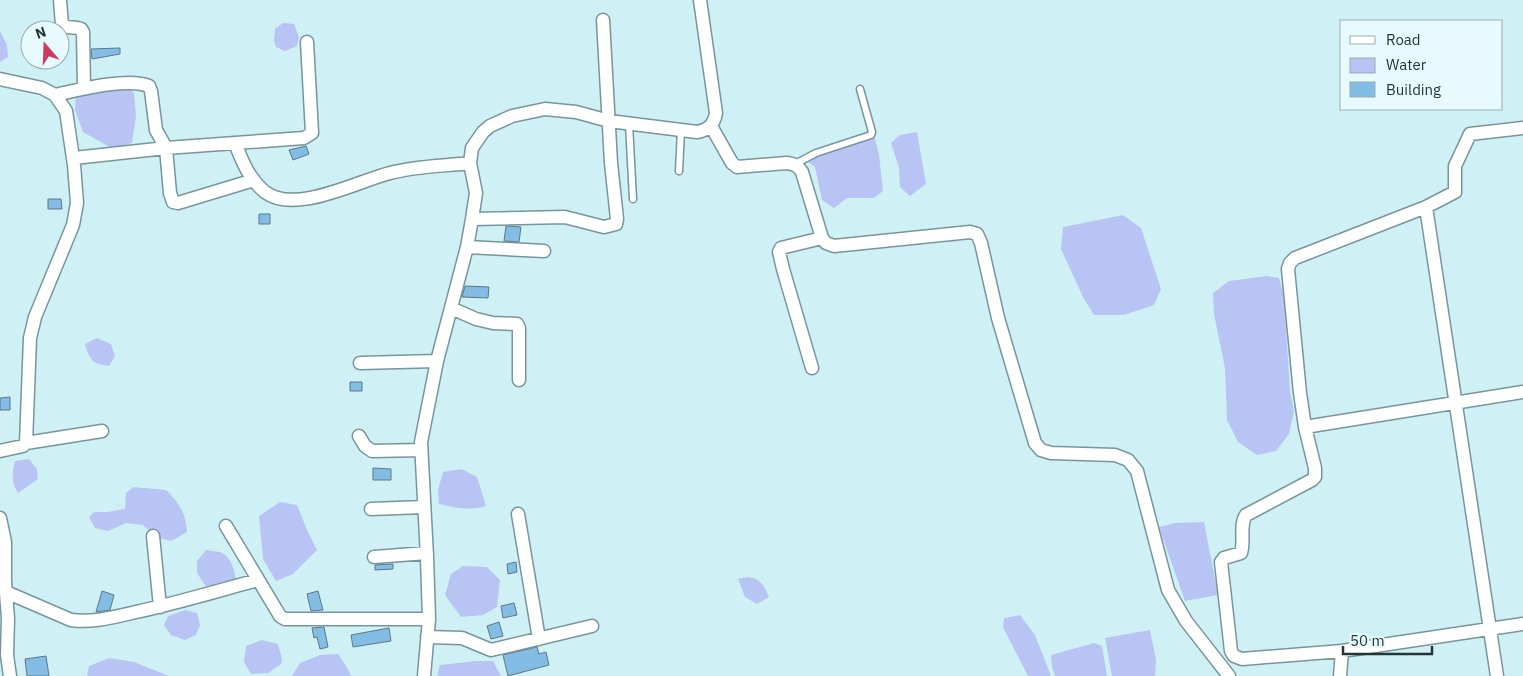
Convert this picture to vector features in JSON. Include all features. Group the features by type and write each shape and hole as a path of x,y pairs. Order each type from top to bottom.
{"street":[{"path":"60,0 62,25 78,28 83,32 84,88"},
{"path":"424,676 429,619 421,450 436,361 467,248 472,219 476,193 470,163 472,148 483,132 490,126 512,116 536,110 566,110 609,121 697,132 705,131 715,120 716,113 700,0"},
{"path":"472,219 565,217 604,227 616,224 604,20"},
{"path":"74,158 166,148 304,138 312,133 307,42"},
{"path":"0,79 42,88 55,95 66,111 74,158 77,203 74,219 35,317 30,338 26,443"},
{"path":"55,95 84,88 135,82 149,86 156,130 166,148 170,193 173,202 178,203 254,180"},
{"path":"711,126 732,163 737,167 795,164 802,172 822,238 826,243 834,246 970,232 977,234 982,243 998,318 1035,443 1041,450 1051,453 1115,455 1128,460 1137,471 1168,590 1186,621 1229,676"},
{"path":"1523,128 1470,134 1455,166 1455,192 1426,207 1295,258 1290,263 1288,269 1289,288 1300,393 1305,427 1315,468 1315,477 1246,515 1243,519 1241,553 1224,558 1221,562 1231,651 1234,656 1242,659 1342,651 1523,624"},
{"path":"235,143 243,163 254,180 265,192 276,198 291,200 332,193 388,173 470,163"},
{"path":"1426,207 1497,676"},
{"path":"812,368 779,252 785,246 822,238"},
{"path":"467,248 544,251"},
{"path":"451,308 476,319 493,323 516,324 519,328 519,380"},
{"path":"360,363 436,361"},
{"path":"1305,427 1523,392"},
{"path":"0,451 23,446 26,443 102,431"},
{"path":"359,436 365,446 372,451 421,450"},
{"path":"371,509 424,507"},
{"path":"518,514 539,639"},
{"path":"0,518 5,542 8,618 7,654 10,676"},
{"path":"226,526 280,616 285,619 429,619"},
{"path":"153,536 160,607"},
{"path":"374,557 427,552"},
{"path":"6,592 72,620 82,622 102,620 160,607 258,580"},
{"path":"427,637 462,638 490,650 592,626"},
{"path":"1340,676 1342,651"}],"lane":[{"path":"795,164 816,153 871,135 872,132 860,89"},
{"path":"629,124 633,199"},
{"path":"680,130 680,171"}],"water":[{"path":"283,23 294,24 299,37 297,46 285,51 276,47 274,40 275,29"},
{"path":"0,31 7,45 8,57 0,62"},
{"path":"122,80 134,93 136,116 132,143 113,149 83,132 75,110 76,96"},
{"path":"917,132 926,184 910,196 900,187 899,168 891,143 900,135"},
{"path":"859,135 874,135 879,155 883,191 874,198 847,198 834,208 822,200 815,167 807,161 823,149"},
{"path":"1123,215 1141,228 1161,289 1154,305 1124,315 1094,315 1083,297 1061,249 1063,227"},
{"path":"1267,276 1279,278 1284,297 1290,391 1294,411 1289,434 1276,451 1257,455 1238,442 1227,420 1225,368 1214,314 1213,293 1229,281"},
{"path":"97,338 111,344 115,356 109,366 96,363 89,354 85,344"},
{"path":"29,459 37,469 38,479 18,493 13,478 15,461"},
{"path":"462,469 477,477 486,506 468,509 439,504 438,490 443,472"},
{"path":"133,487 166,490 181,509 187,532 171,541 156,537 143,525 126,523 108,531 95,528 89,517 94,512 125,509 126,493"},
{"path":"280,502 297,505 317,550 293,574 276,581 263,559 259,516"},
{"path":"1204,522 1218,595 1185,601 1159,527 1175,523"},
{"path":"206,550 220,552 228,558 236,581 207,588 197,573 197,561"},
{"path":"463,566 487,567 500,580 497,607 483,615 461,617 445,595 451,574"},
{"path":"747,577 759,581 764,586 769,597 757,604 745,597 738,579"},
{"path":"185,610 197,613 200,625 196,635 185,640 171,635 164,625 168,616"},
{"path":"1020,615 1035,635 1051,676 1028,676 1003,627 1004,618"},
{"path":"1150,630 1156,660 1155,676 1112,676 1105,638"},
{"path":"262,640 278,644 282,659 281,664 268,673 251,674 244,662 246,646"},
{"path":"1094,643 1102,646 1107,676 1055,676 1051,655"},
{"path":"338,654 351,676 292,676 300,663 320,655"},
{"path":"109,658 134,662 169,676 87,676 89,666"},
{"path":"493,661 501,676 437,676 440,665"}],"building":[{"path":"120,48 120,54 92,59 91,49"},
{"path":"306,146 309,154 293,160 289,150"},
{"path":"48,199 61,199 62,209 48,209"},
{"path":"259,214 270,214 270,224 259,224"},
{"path":"506,226 521,227 519,242 504,241"},
{"path":"465,286 489,287 488,298 462,297"},
{"path":"350,382 362,382 362,391 350,391"},
{"path":"10,397 10,410 0,410 0,398"},
{"path":"373,468 391,469 391,480 373,480"},
{"path":"516,562 517,572 508,574 507,564"},
{"path":"393,564 393,569 375,570 375,565"},
{"path":"102,591 114,595 110,610 96,612"},
{"path":"318,591 323,610 311,611 307,594"},
{"path":"514,603 517,615 503,618 501,606"},
{"path":"499,622 503,636 491,639 487,626"},
{"path":"324,627 328,647 320,649 317,637 314,638 312,628"},
{"path":"389,628 391,641 353,647 351,635"},
{"path":"537,647 539,654 546,652 549,665 508,676 503,655"},
{"path":"46,656 49,676 27,676 25,659"}]}
